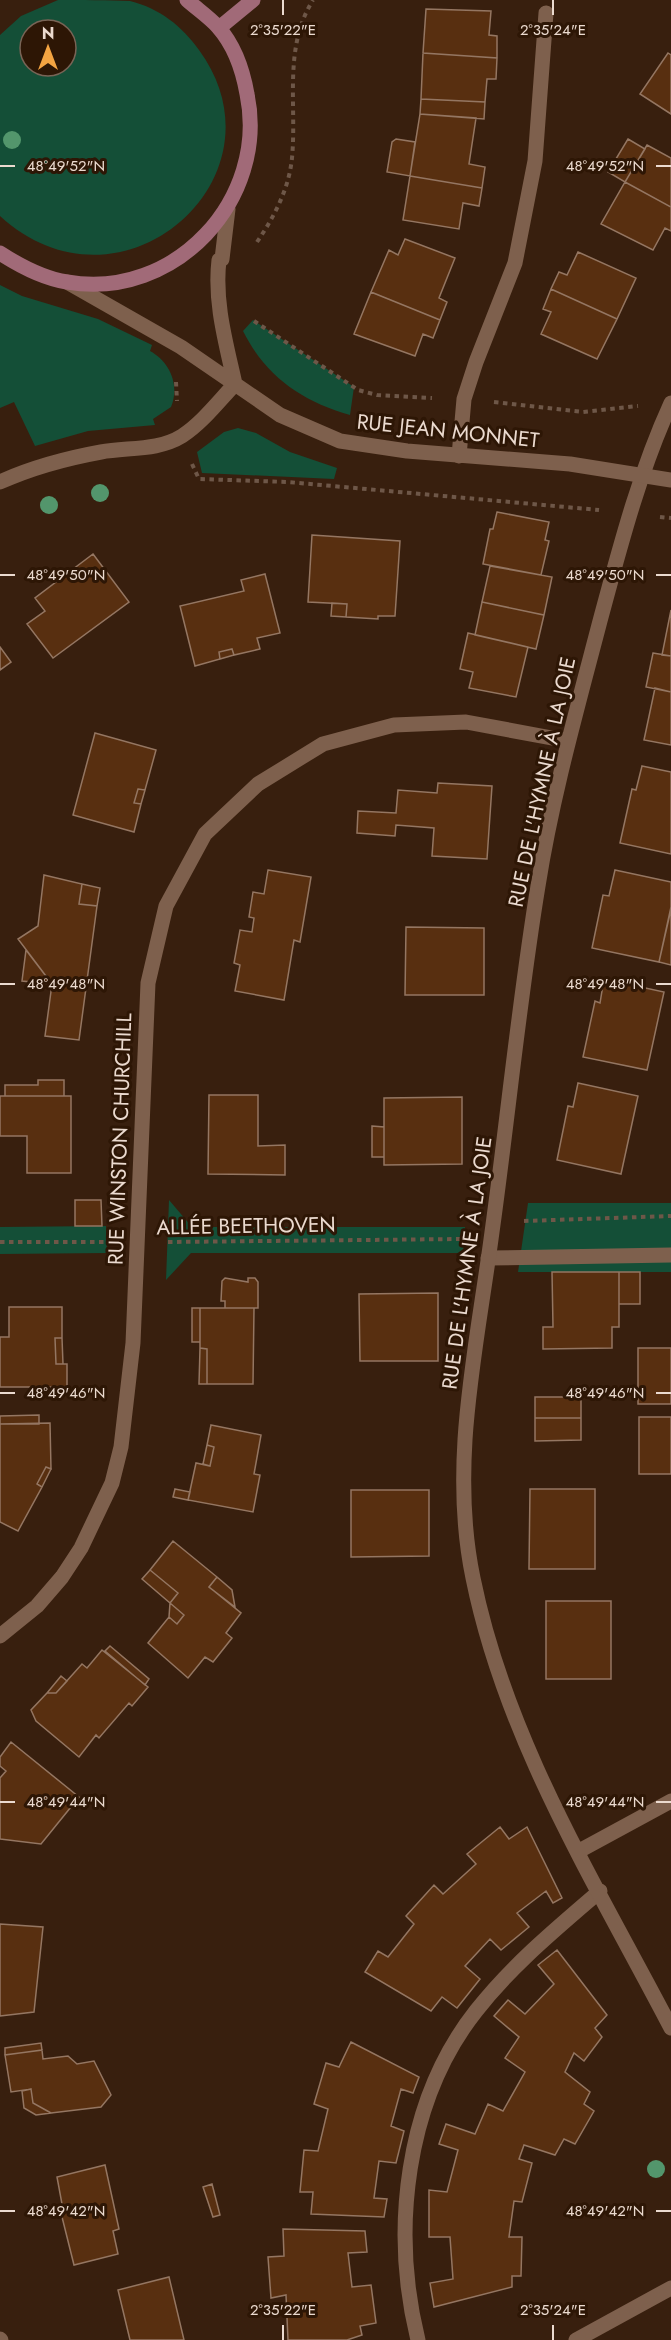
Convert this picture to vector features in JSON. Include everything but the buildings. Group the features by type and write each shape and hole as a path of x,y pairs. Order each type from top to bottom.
{"main road":[{"path":"0,253 25,269 67,282 114,283 158,270 198,244 228,209 247,165 252,118 242,70 219,28 187,0"},
{"path":"219,28 253,0"}],"street":[{"path":"459,456 464,399 515,263 535,161 546,13"},
{"path":"0,482 70,459 161,444 181,437 201,420 235,384 218,303 219,260 222,259 228,209"},
{"name":"RUE JEAN MONNET","path":"67,282 162,335 280,415 339,441 369,447 459,456 570,464 671,480"},
{"name":"RUE DE L'HYMNE À LA JOIE","path":"669,409 630,513 568,741 538,885 464,1444 464,1529 481,1612 502,1684 543,1787 671,2028"},
{"name":"RUE WINSTON CHURCHILL","path":"0,1636 37,1606 62,1577 97,1518 112,1483 121,1448 128,1407 138,1242 148,983 166,906 205,834 258,784 323,744 394,724 466,722 568,741"},
{"path":"488,1257 671,1256"},
{"path":"579,1851 671,1801"},
{"path":"418,2340 407,2276 405,2214 419,2129 435,2083 461,2031 513,1967 600,1891"},
{"path":"576,2340 671,2288"}],"path":[{"path":"252,250 278,208 292,159 293,61 304,13 313,0"},
{"path":"249,315 254,321 358,390 377,396 464,399 583,412 634,405 669,409"},
{"path":"199,479 288,482 671,518"},
{"name":"ALLÉE BEETHOVEN","path":"0,1242 138,1242 493,1231 602,1216 671,1216"}],"green space":[{"path":"58,0 130,1 160,13 192,41 199,50 222,98 224,145 209,188 180,222 141,246 95,255 47,246 0,216 0,35 18,19 18,78 78,78 78,18 19,18"},
{"path":"0,285 22,296 98,319 152,345 150,351 163,361 174,383 174,399 171,407 153,419 155,425 88,431 35,446 14,402 0,408"},
{"path":"253,320 354,387 350,415 301,394 274,374 252,347 243,331"},
{"path":"238,428 256,433 290,452 337,468 334,479 202,473 197,452 224,432"},
{"path":"169,1200 192,1227 465,1227 463,1253 191,1253 166,1280"},
{"path":"528,1203 671,1203 671,1272 518,1272"},
{"path":"106,1226 107,1253 0,1254 0,1227"}]}
